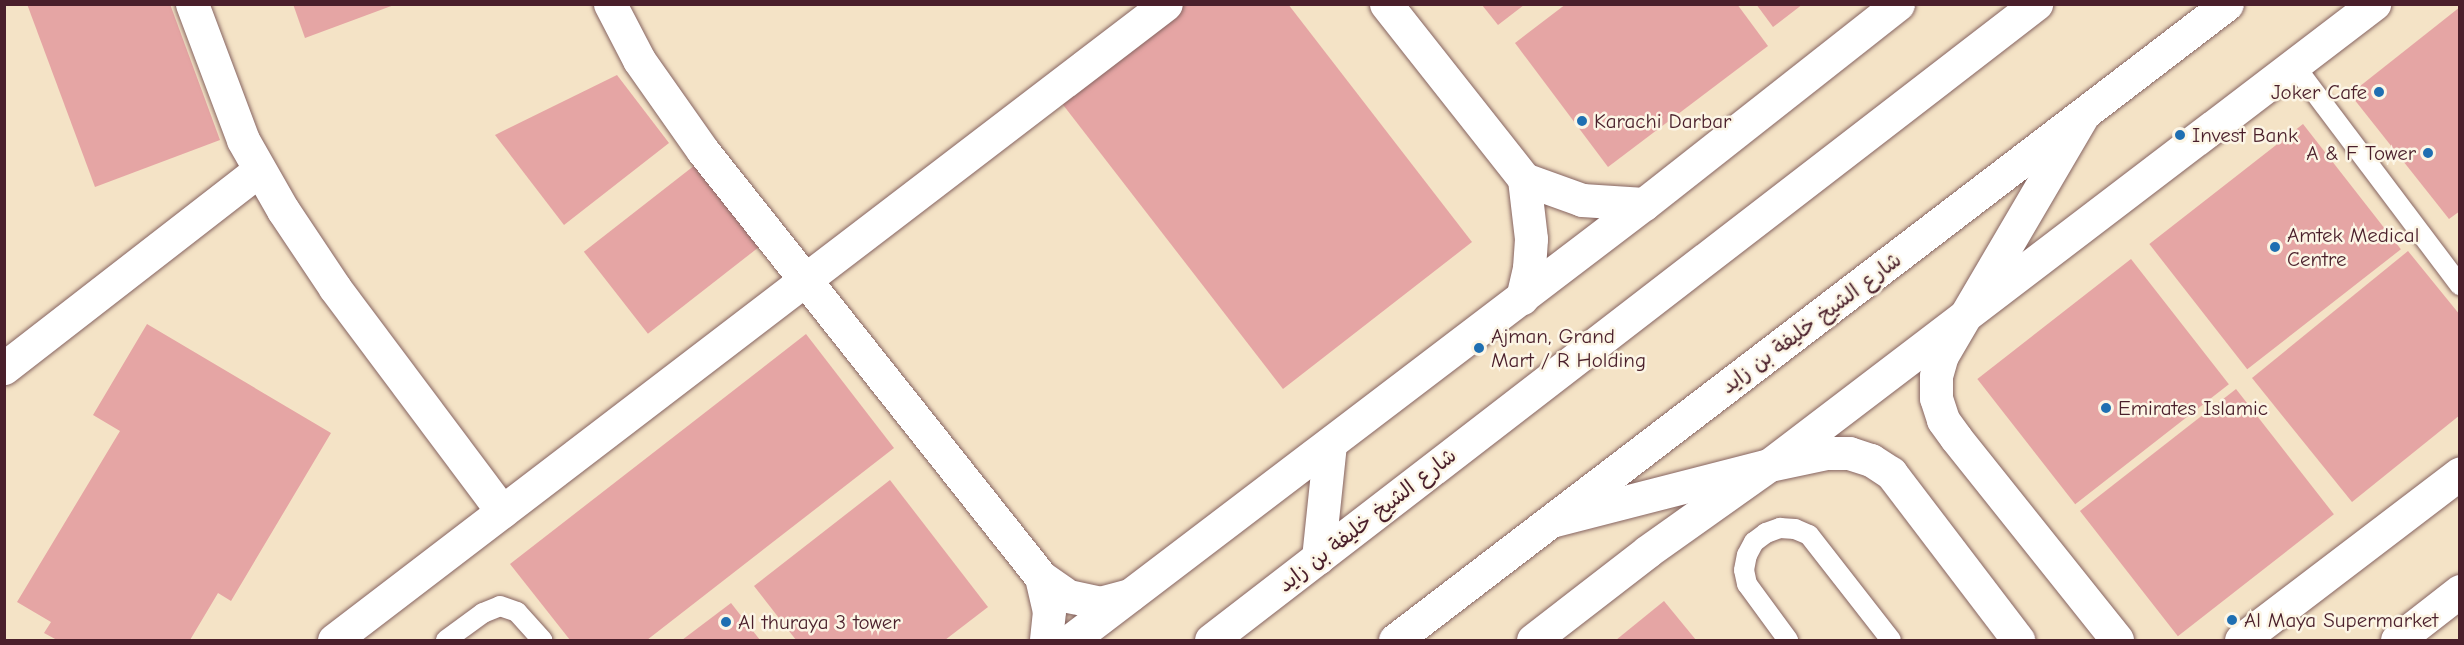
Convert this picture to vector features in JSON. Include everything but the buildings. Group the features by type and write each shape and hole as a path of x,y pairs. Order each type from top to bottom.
{"street":[{"path":"192,4 230,108 259,170 308,249 502,511"},
{"path":"334,640 1166,4"},
{"path":"1386,4 1524,179 1531,238 1529,268 1522,298"},
{"path":"1071,640 1522,298 1898,4"},
{"name":"شارع الشيخ خليفة بن زايد","path":"1211,640 2036,4"},
{"name":"شارع الشيخ خليفة بن زايد","path":"1395,640 2227,4"},
{"path":"1533,640 1648,551 1769,465 2374,4"},
{"path":"618,7 670,106 1041,578 1068,596 1100,603 1132,594"},
{"path":"2083,115 1942,355 1936,376 1936,398 1943,420 2115,639"},
{"path":"4,368 259,170"},
{"path":"1524,179 1582,200 1644,204"},
{"path":"1318,558 1330,444"},
{"path":"1551,521 1769,465 1826,453 1849,453 1871,460 1891,473 2018,640"},
{"path":"2241,640 2460,473"},
{"path":"1041,578 1049,611 1046,640"},
{"path":"2397,640 2460,591"}],"lane":[{"path":"2294,65 2459,283"},
{"path":"1788,640 1747,584 1744,570 1747,555 1754,542 1766,533 1780,528 1795,529 1809,536 1890,640"},
{"path":"446,640 483,613 500,606 517,612 542,640"}],"place":[{"name":"Joker Cafe","path":"2379,92"},
{"name":"Karachi Darbar","path":"1582,121"},
{"name":"Invest Bank","path":"2180,135"},
{"name":"A & F Tower","path":"2428,153"},
{"name":"Amtek Medical Centre","path":"2275,247"},
{"name":"Ajman, Grand Mart / R Holding","path":"1479,348"},
{"name":"Emirates Islamic","path":"2106,408"},
{"name":"Al Maya Supermarket","path":"2232,620"},
{"name":"Al thuraya 3 tower","path":"726,622"}]}
